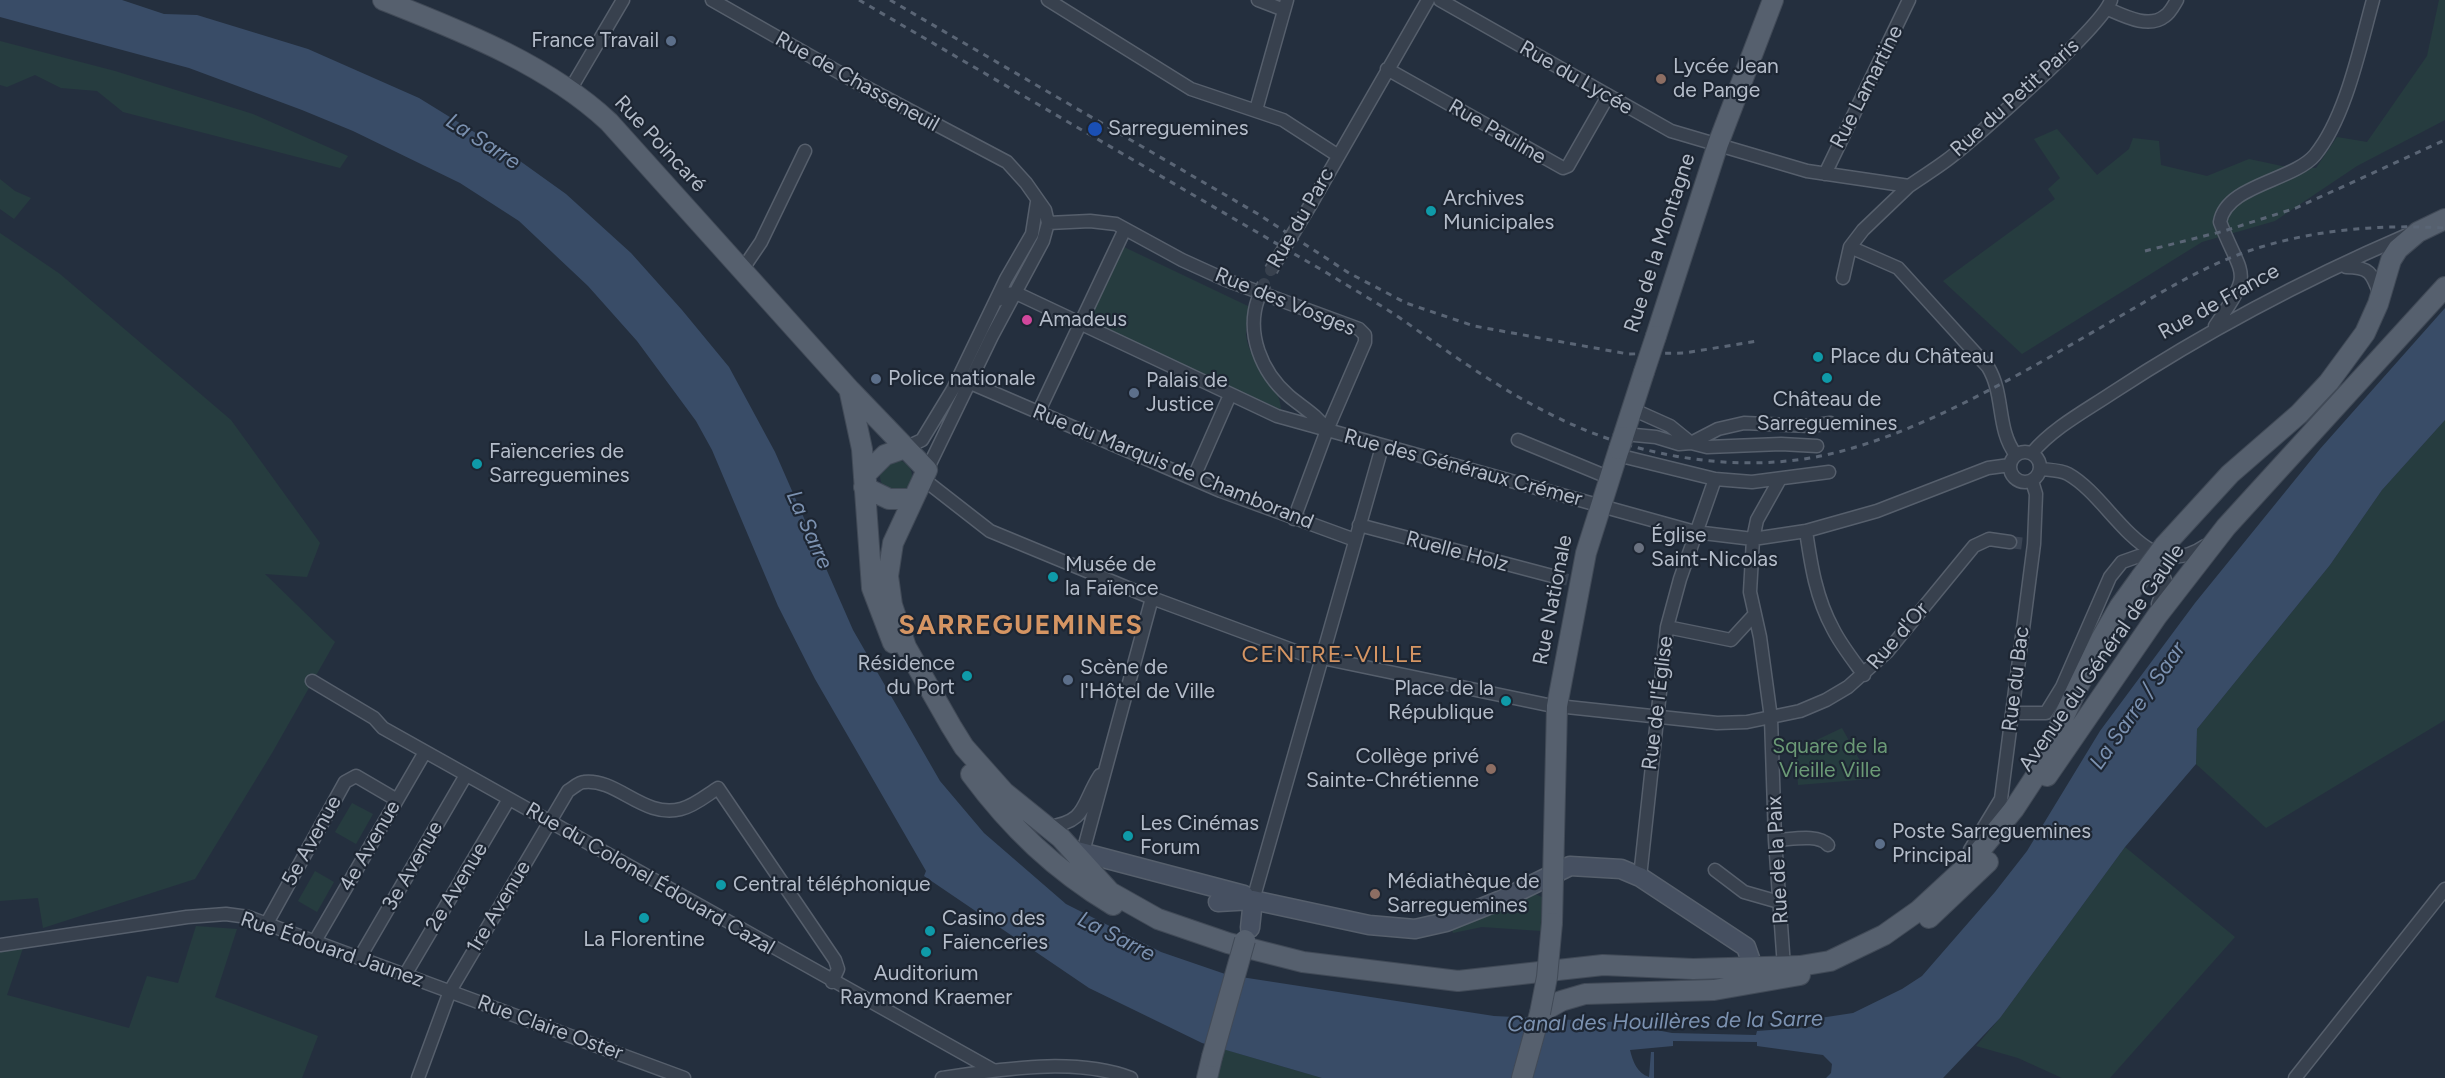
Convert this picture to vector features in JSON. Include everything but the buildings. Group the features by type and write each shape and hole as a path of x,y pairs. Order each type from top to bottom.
{"main road":[{"name":"Rue Poincaré","path":"383,0 465,33 585,100 609,122 905,448 924,474"},
{"name":"Rue de la Montagne","path":"1600,504 1718,144 1773,0"},
{"name":"Avenue du Général de Gaulle","path":"1749,979 1784,967 1823,963 1849,953 1902,922 1937,893 1995,834 2030,785 2101,639 2120,606 2141,577 2164,546 2230,474 2316,396 2356,349 2369,324 2386,272 2398,249 2418,232 2442,223"},
{"path":"2226,527 2366,352 2383,324 2401,263 2408,253 2442,223"},
{"name":"Avenue du Général de Gaulle","path":"1749,979 1828,972 1874,955 1909,933 1958,893 1983,868 2011,834 2074,733 2157,616 2226,527 2445,287"},
{"name":"Rue Poincaré","path":"850,390 868,476 872,588 891,639 962,762 991,800 1063,873 1153,928 1223,955 1303,970 1458,990 1610,975 1749,979"},
{"path":"905,448 868,476 889,499 912,499"},
{"path":"924,474 893,543 889,565 890,591 900,633 964,747 1004,792 1079,857 1110,892 1158,919 1228,943 1303,962 1458,981 1604,965 1693,969 1749,979"},
{"name":"Rue Nationale","path":"1553,874 1557,706 1577,582 1600,504"},
{"path":"1522,1078 1540,1013 1547,977 1552,923 1553,874"},
{"path":"1207,1078 1248,934"},
{"path":"1540,1013 1570,997 1605,993 1714,990 1749,979"}],"street":[{"path":"570,90 623,0"},
{"name":"Rue de Chasseneuil","path":"712,0 854,81 1004,160 1022,178 1036,202 1045,210 1048,223"},
{"path":"1048,0 1191,89 1228,104 1256,110 1283,120 1337,156"},
{"path":"1256,110 1285,5 1258,0"},
{"name":"Rue du Parc","path":"1327,430 1315,415 1281,389 1265,367 1256,344 1252,322 1258,299 1271,270 1428,0"},
{"name":"Rue du Lycée","path":"1440,0 1671,131 1718,144"},
{"name":"Rue Lamartine","path":"1825,174 1909,0"},
{"path":"2109,5 2128,18 2151,22 2166,16 2177,0"},
{"path":"2213,329 2239,289 2242,276 2237,256 2220,222 2221,215 2233,200 2300,167 2315,155 2344,102 2373,0"},
{"name":"Rue du Petit Paris","path":"1843,278 1850,247 1863,230 1909,186 1948,160 2088,32 2109,5"},
{"name":"Rue Pauline","path":"1387,69 1563,168 1568,166 1608,96"},
{"path":"1718,144 1825,174 1909,186"},
{"path":"742,270 761,242 805,151"},
{"path":"1036,202 1032,234 1006,279 924,474 990,531 1152,598 1291,650 1323,659"},
{"name":"Rue des Vosges","path":"1048,223 1103,222 1125,229 1226,280 1359,329 1365,335 1365,342 1327,430 1294,519"},
{"path":"905,448 922,440 964,380 1016,293 1043,241 1048,223"},
{"name":"Rue de France","path":"2032,453 2048,437 2076,417 2213,329 2341,267 2442,223"},
{"path":"1039,411 1125,229"},
{"path":"1850,247 1898,268 1988,367 1997,385 2004,437 2013,460 2016,480 2032,481 2041,469"},
{"path":"2341,267 2361,267 2368,271 2380,295"},
{"path":"998,300 1007,294 1016,293"},
{"name":"Rue des Généraux Crémer","path":"1016,293 1276,416 1695,532 1753,538 1806,531"},
{"name":"Rue du Marquis de Chamborand","path":"964,380 1193,479 1294,519 1355,540"},
{"path":"1193,479 1230,395"},
{"path":"1632,409 1670,426 1691,442 1707,447 1781,444 1817,446"},
{"path":"1621,444 1656,437 1679,444 1691,442 1718,429 1744,423 1811,426 1830,423"},
{"path":"1518,441 1610,478"},
{"path":"1621,444 1715,479 1752,482 1829,472"},
{"path":"1248,934 1253,900 1382,447"},
{"path":"1864,675 1833,629 1824,609 1814,582 1806,531 1877,511 2013,460 2021,453 2032,453 2037,457 2041,469"},
{"path":"2041,469 2066,472 2095,494 2127,531 2151,552 2181,557 2196,553 2226,527"},
{"name":"Rue de l'Église","path":"1640,877 1655,715 1667,627 1695,532 1715,479"},
{"name":"Rue de la Paix","path":"1780,479 1757,520 1753,538 1750,591 1760,637 1771,718 1775,840 1784,967"},
{"name":"Rue du Bac","path":"1937,893 1988,823 2001,799 2036,494 2032,481"},
{"name":"Ruelle Holz","path":"1359,525 1556,577"},
{"path":"2127,531 2133,556"},
{"name":"Rue d'Or","path":"1323,659 1557,706 1717,723 1771,718 1800,711 1826,700 1864,675 1904,632 1974,546 1989,539 2010,542"},
{"path":"2012,713 2046,713 2062,687 2110,577 2122,562 2133,556 2148,560 2165,576 2166,582 2157,616"},
{"path":"1079,857 1152,598"},
{"path":"1667,627 1731,640 1754,615"},
{"name":"Rue du Colonel Édouard Cazal","path":"312,681 374,717 383,728 831,982 993,1071"},
{"name":"4e Avenue","path":"315,941 425,752"},
{"path":"1047,827 1066,825 1081,814 1089,789 1105,766"},
{"name":"3e Avenue","path":"360,957 466,775"},
{"name":"5e Avenue","path":"267,922 345,782 356,776 398,800"},
{"path":"1079,857 1097,778"},
{"name":"1re Avenue","path":"418,1078 450,991 568,791 582,782 600,783 642,805 671,811 684,809 718,788 835,960 838,969 831,982"},
{"name":"2e Avenue","path":"405,975 509,799"},
{"path":"1775,840 1816,839 1828,845"},
{"path":"1079,857 1369,926 1424,928 1501,900 1575,865 1621,869 1640,877 1746,947 1749,979"},
{"path":"1715,870 1744,892 1779,902"},
{"path":"2296,1078 2445,889"},
{"path":"1218,902 1253,900"},
{"name":"Rue Édouard Jaunez","path":"0,945 187,916 226,914 267,922 450,991"},
{"name":"Rue Claire Oster","path":"450,991 684,1078"},
{"path":"942,1078 993,1071 1082,1067 1114,1072 1131,1078"}],"green space":[{"path":"2439,0 2445,0 2445,120 2357,166 2275,221 2202,242 2022,354 1943,281 2055,199 2048,189 2060,178 2034,139 2057,129 2097,175 2129,149 2133,138 2159,141 2161,165 2207,176 2249,159 2282,166 2316,168 2337,137 2367,142 2427,56"},
{"path":"0,41 115,71 253,114 348,156 340,168 123,112 97,91 61,88 35,75 7,87 0,85"},
{"path":"0,179 15,191 31,198 14,219 0,209"},
{"path":"0,233 60,274 231,420 320,543 307,577 265,574 335,642 272,753 195,879 43,928 38,898 0,901"},
{"path":"1124,247 1250,307 1246,332 1248,346 1276,391 1281,410 1084,319"},
{"path":"2445,420 2445,720 2266,828 2196,764 2197,729 2330,565 2382,490"},
{"path":"896,460 907,465 912,476 907,487 896,492 885,487 880,476 885,465"},
{"name":"Square de la Vieille Ville","path":"1842,728 1870,779 1798,785 1796,747 1804,746"},
{"path":"352,803 373,814 356,844 335,832"},
{"path":"2125,847 2235,937 2110,1078 2062,1078 2018,1058 1976,1046 2000,1018"},
{"path":"315,871 334,882 317,912 298,901"},
{"path":"1535,894 1542,897 1541,931 1482,927 1453,933 1452,930"},
{"path":"196,926 237,929 215,997 318,1036 302,1078 0,1078 0,940 23,948 7,995 129,1028 147,976 178,983"},
{"path":"1213,1046 1322,1078 1205,1078"}],"water":[{"path":"0,0 122,0 164,14 197,15 308,49 419,98 513,156 566,194 631,253 729,367 775,452 853,630 940,781 984,833 1066,904 1161,952 1228,975 1494,1016 1615,1022 1672,1033 1756,1035 1757,1031 1810,1027 1820,1018 1853,1013 1902,989 1922,976 1995,892 2027,851 2100,731 2195,603 2320,449 2445,308 2445,420 2382,490 2330,565 2197,729 2196,764 2125,847 2000,1018 1943,1078 1826,1078 1831,1073 1832,1064 1823,1055 1757,1046 1757,1042 1673,1041 1673,1046 1630,1050 1636,1066 1641,1073 1649,1077 1651,1052 1654,1052 1654,1078 1322,1078 1202,1043 1089,988 924,876 926,871 815,679 778,606 712,450 696,421 637,341 588,286 519,221 460,183 353,131 189,68 0,17"}],"tunnel":[{"path":"2010,542 2026,544"},
{"path":"1556,577 1573,581"}],"railway":[{"path":"859,0 1327,273 1400,318 1481,374 1537,407 1596,434 1673,456 1719,462 1765,463 1810,458 1847,450 1923,422 1962,404 2171,287 2240,254 2316,234 2367,228 2445,228"},
{"path":"890,0 1258,214 1349,273 1406,303 1474,326 1628,354 1685,353 1757,341"},
{"path":"2145,251 2224,231 2296,208 2445,140"}],"place":[{"name":"France Travail","path":"671,41"},
{"name":"Lycée Jean de Pange","path":"1661,79"},
{"name":"Sarreguemines","path":"1095,129"},
{"name":"Archives Municipales","path":"1431,211"},
{"name":"Amadeus","path":"1027,320"},
{"name":"Place du Château","path":"1818,357"},
{"name":"Château de Sarreguemines","path":"1827,378"},
{"name":"Police nationale","path":"876,379"},
{"name":"Palais de Justice","path":"1134,393"},
{"name":"Faïenceries de Sarreguemines","path":"477,464"},
{"name":"Église Saint-Nicolas","path":"1639,548"},
{"name":"Musée de la Faïence","path":"1053,577"},
{"name":"Résidence du Port","path":"967,676"},
{"name":"Scène de l'Hôtel de Ville","path":"1068,680"},
{"name":"Place de la République","path":"1506,701"},
{"name":"Collège privé Sainte-Chrétienne","path":"1491,769"},
{"name":"Les Cinémas Forum","path":"1128,836"},
{"name":"Poste Sarreguemines Principal","path":"1880,844"},
{"name":"Central téléphonique","path":"721,885"},
{"name":"Médiathèque de Sarreguemines","path":"1375,894"},
{"name":"La Florentine","path":"644,918"},
{"name":"Casino des Faïenceries","path":"930,931"},
{"name":"Auditorium Raymond Kraemer","path":"926,952"}],"district":[{"name":"SARREGUEMINES","path":"1021,626"},
{"name":"CENTRE-VILLE","path":"1333,655"}],"water label":[{"name":"La Sarre","path":"483,142"},
{"name":"La Sarre","path":"809,530"},
{"name":"La Sarre / Saar","path":"2138,706"},
{"name":"La Sarre","path":"1116,937"},
{"name":"Canal des Houillères de la Sarre","path":"1665,1022"}]}
